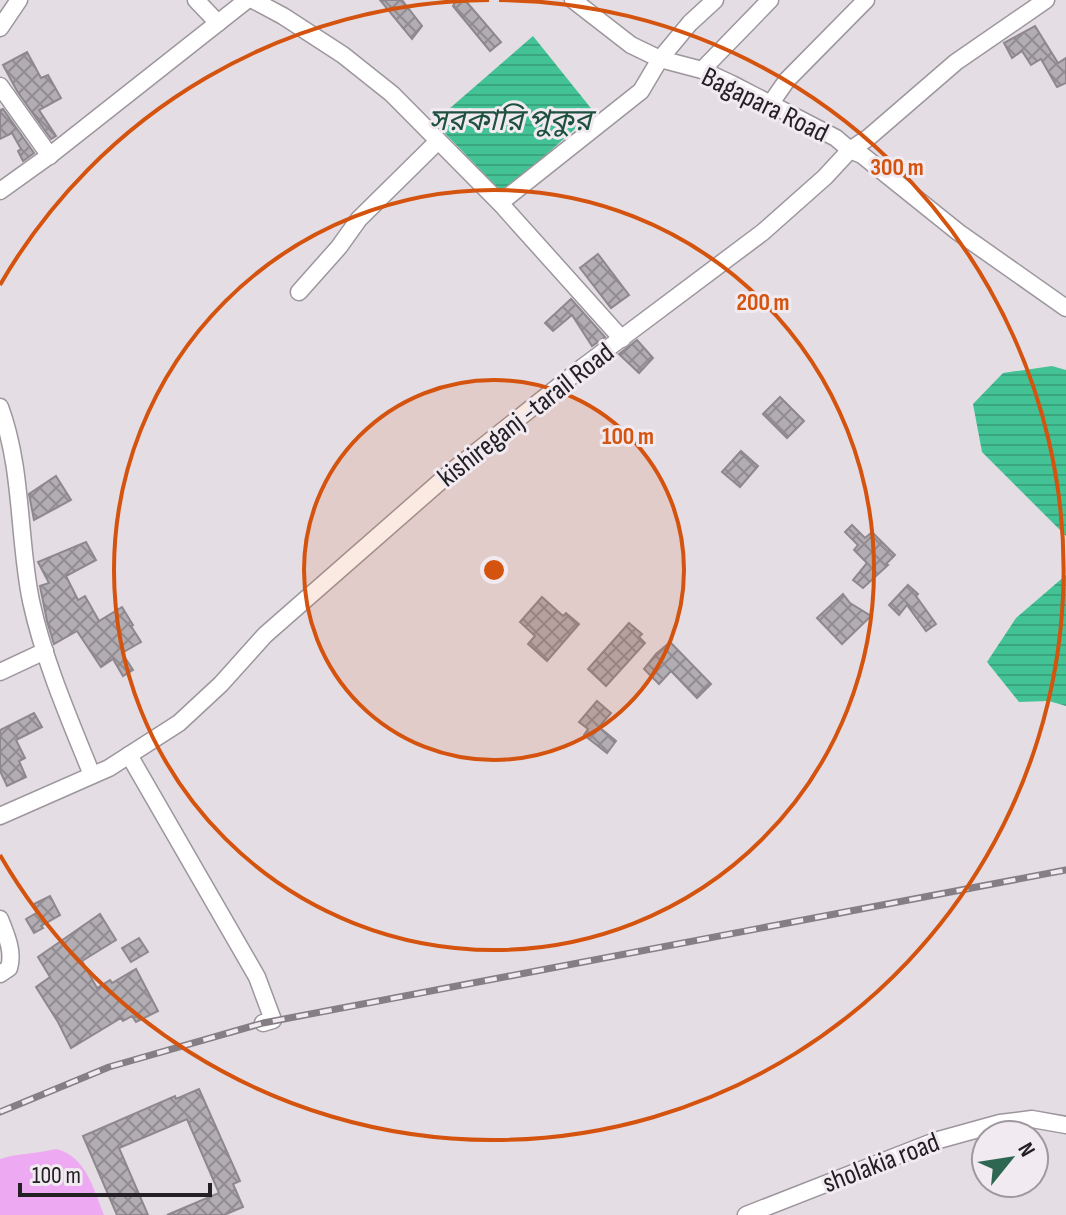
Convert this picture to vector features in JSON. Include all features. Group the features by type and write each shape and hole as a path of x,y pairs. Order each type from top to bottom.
{"street":[{"path":"0,28 19,0"},
{"path":"196,0 218,23"},
{"path":"0,191 50,156 247,0"},
{"path":"253,0 343,55 392,94 500,203 622,339"},
{"name":"Bagapara Road","path":"573,0 631,45 660,59 702,70 836,138 862,155 958,232 1066,308"},
{"path":"500,203 641,91 660,59 690,23 715,0"},
{"path":"702,70 770,0"},
{"path":"771,103 787,80 866,0"},
{"name":"kishireganj -tarail Road","path":"0,816 92,775 179,723 289,613 451,472 763,232 825,177 850,150 956,62 1046,0"},
{"path":"0,86 50,156"},
{"path":"299,292 359,219 437,142"},
{"path":"0,407 11,443 31,599 45,651 92,775"},
{"path":"0,672 45,651"},
{"path":"129,755 257,977 273,1020 263,1023"},
{"path":"0,919 11,953 9,968 0,974"},
{"name":"sholakia road","path":"746,1215 935,1141 1000,1123 1032,1119 1066,1125"}],"shaded area":[{"path":"56,1149 82,1166 104,1215 0,1215 0,1159"}],"water":[{"name":"সরকারি পুকুর","path":"533,36 594,112 503,193 434,122"},
{"path":"1052,366 1066,370 1066,536 982,452 973,404 1003,373"},
{"path":"1066,575 1066,706 1049,701 1019,702 987,662 1016,618"}],"building":[{"path":"380,0 402,0 422,26 412,39"},
{"path":"456,0 465,0 501,42 490,51 453,6"},
{"path":"1035,26 1058,63 1066,58 1066,83 1057,87 1041,59 1031,65 1022,51 1012,58 1004,43"},
{"path":"27,52 41,78 48,75 61,98 39,110 56,136 51,139 17,91 3,65"},
{"path":"3,109 34,153 23,161 18,151 21,149 12,133 0,139 0,110"},
{"path":"598,254 629,295 611,308 580,268"},
{"path":"571,299 605,337 592,346 572,315 553,331 545,323"},
{"path":"637,340 653,358 639,373 619,354"},
{"path":"780,397 804,421 787,438 763,414"},
{"path":"741,451 758,466 740,487 722,472"},
{"path":"56,476 71,500 34,520 29,494"},
{"path":"852,525 865,538 872,532 895,555 863,588 853,580 867,563 854,550 858,545 845,532"},
{"path":"86,542 96,560 66,576 78,600 85,596 99,621 122,607 133,625 141,642 122,653 133,670 123,676 113,659 101,667 77,631 54,644 47,621 40,586 49,583 38,562"},
{"path":"908,585 918,594 916,596 936,624 926,631 907,605 899,615 889,605"},
{"path":"843,594 850,603 871,616 842,644 817,618"},
{"path":"542,597 563,616 566,613 579,624 547,661 528,644 535,636 520,622"},
{"path":"629,623 642,634 639,637 645,643 606,686 588,669"},
{"path":"670,642 711,684 697,698 671,671 659,684 644,669"},
{"path":"597,701 611,713 599,727 616,741 607,753 584,735 588,729 579,722"},
{"path":"34,713 42,727 16,740 25,758 19,761 26,777 7,786 0,771 0,730"},
{"path":"50,896 60,915 34,933 26,919 38,912 34,904"},
{"path":"100,914 116,940 82,961 97,988 136,969 158,1011 136,1022 132,1016 123,1021 121,1018 71,1048 36,987 50,977 38,957"},
{"path":"139,938 148,952 131,962 122,948"},
{"path":"199,1089 240,1181 233,1184 243,1207 224,1215 167,1215 219,1193 187,1119 119,1148 148,1215 117,1215 83,1136 175,1096 176,1099"}],"railway":[{"path":"0,1112 109,1067 263,1023 1066,870"}]}
